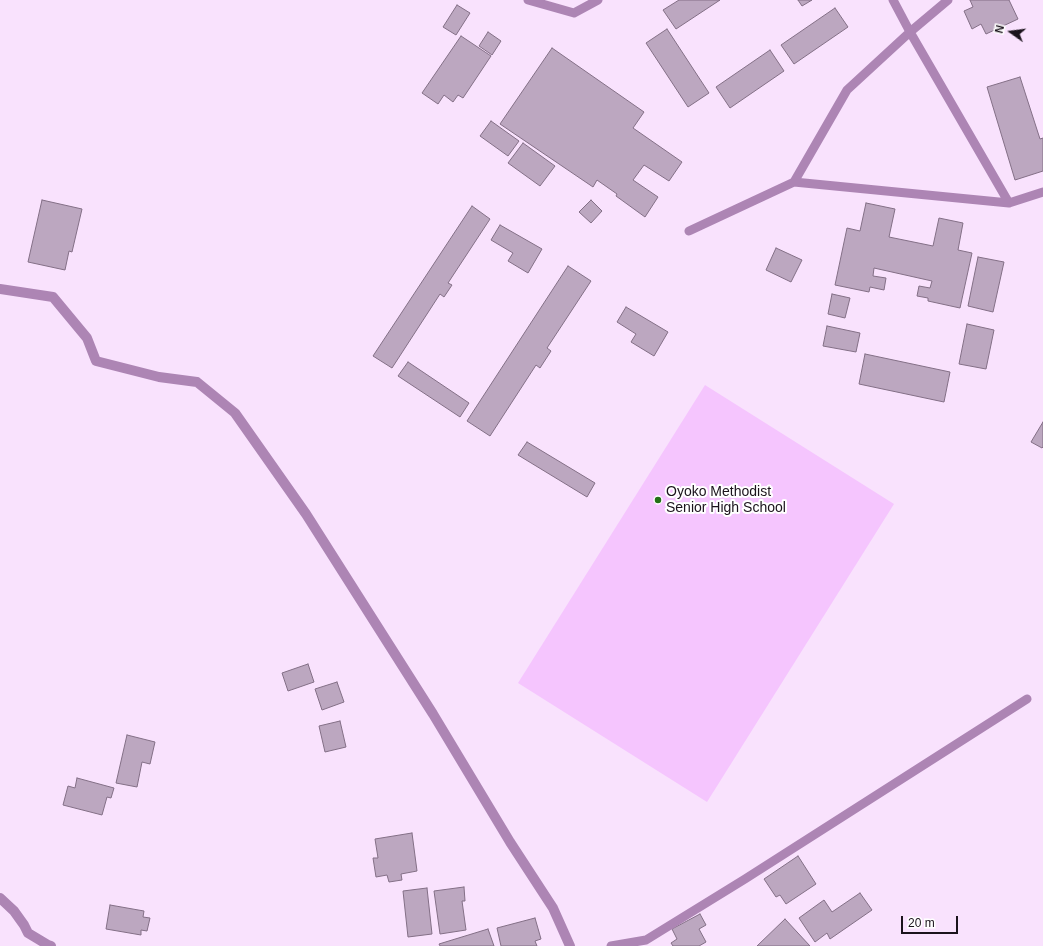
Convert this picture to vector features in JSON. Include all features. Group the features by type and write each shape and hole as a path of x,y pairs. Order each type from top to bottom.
{"street":[{"path":"0,289 53,297 87,338 96,361 159,377 197,382 235,413 306,514 433,714 510,842 553,908 570,946"},
{"path":"0,898 14,911 28,933 52,946"}],"lane":[{"path":"528,0 574,13 598,0"},
{"path":"893,0 1009,203"},
{"path":"794,182 847,90 910,32 948,0"},
{"path":"689,231 794,182 1009,203 1043,192"},
{"path":"611,946 646,940 745,879 1027,699"}],"shaded area":[{"path":"705,385 894,504 707,802 518,683"}],"building":[{"path":"679,0 720,0 676,29 663,10"},
{"path":"798,0 812,0 802,6"},
{"path":"970,0 1009,0 1018,19 986,34 981,24 972,29 964,11 973,7"},
{"path":"457,5 470,13 456,35 443,27"},
{"path":"835,8 848,27 794,64 781,45"},
{"path":"667,29 709,93 688,107 646,43"},
{"path":"488,32 501,41 492,55 479,46"},
{"path":"461,36 491,56 463,98 458,95 453,102 444,95 438,104 422,93"},
{"path":"552,48 644,112 633,128 682,162 669,181 644,165 633,180 658,197 645,217 597,180 593,187 500,124"},
{"path":"770,50 784,71 730,108 716,87"},
{"path":"1020,77 1040,139 1043,138 1043,171 1015,180 987,87"},
{"path":"491,121 519,141 508,156 480,136"},
{"path":"523,143 555,166 540,186 508,163"},
{"path":"42,200 82,209 72,252 69,251 65,270 28,262"},
{"path":"591,200 602,211 591,223 579,212"},
{"path":"866,203 895,209 889,237 933,246 939,218 963,223 958,250 972,253 960,308 928,301 928,298 917,296 919,286 930,288 932,281 874,268 873,276 886,278 884,290 870,287 869,292 835,285 847,228 860,231"},
{"path":"472,206 490,219 448,283 452,285 444,297 440,294 392,368 373,356"},
{"path":"500,225 542,249 528,273 508,261 513,253 491,240"},
{"path":"776,248 802,260 791,282 766,270"},
{"path":"978,257 1004,262 993,312 968,306"},
{"path":"568,266 591,281 547,348 551,351 540,368 536,365 490,436 467,421"},
{"path":"832,294 850,298 845,318 828,314"},
{"path":"626,307 668,332 654,356 631,342 636,334 617,322"},
{"path":"967,324 994,330 986,369 959,364"},
{"path":"827,326 860,333 856,352 823,346"},
{"path":"865,354 950,372 944,402 859,384"},
{"path":"408,362 469,403 460,417 398,376"},
{"path":"1043,422 1043,447 1042,448 1031,442"},
{"path":"527,442 595,483 587,497 518,455"},
{"path":"308,664 314,682 288,691 282,673"},
{"path":"337,682 344,702 322,710 315,689"},
{"path":"340,721 346,747 325,752 319,726"},
{"path":"127,735 155,742 150,764 142,762 137,787 116,783"},
{"path":"77,778 114,788 111,798 107,797 102,815 63,805 68,786 75,788"},
{"path":"412,833 417,871 401,874 402,880 389,882 387,875 376,877 373,858 378,858 375,839"},
{"path":"798,856 816,884 786,904 780,895 776,897 764,879"},
{"path":"464,887 465,901 462,901 466,930 440,934 434,891"},
{"path":"427,888 432,934 408,937 403,891"},
{"path":"860,893 872,910 830,939 827,933 815,942 799,918 824,900 832,912"},
{"path":"110,905 144,911 143,917 150,918 147,931 141,930 141,935 106,929"},
{"path":"700,914 706,925 699,929 706,942 699,946 673,946 671,943 677,939 672,929"},
{"path":"535,918 541,939 535,941 537,946 501,946 497,928"},
{"path":"785,919 810,946 757,946"},
{"path":"488,929 494,946 440,946 439,944"}],"place":[{"name":"Oyoko Methodist Senior High School","path":"658,500"}]}
